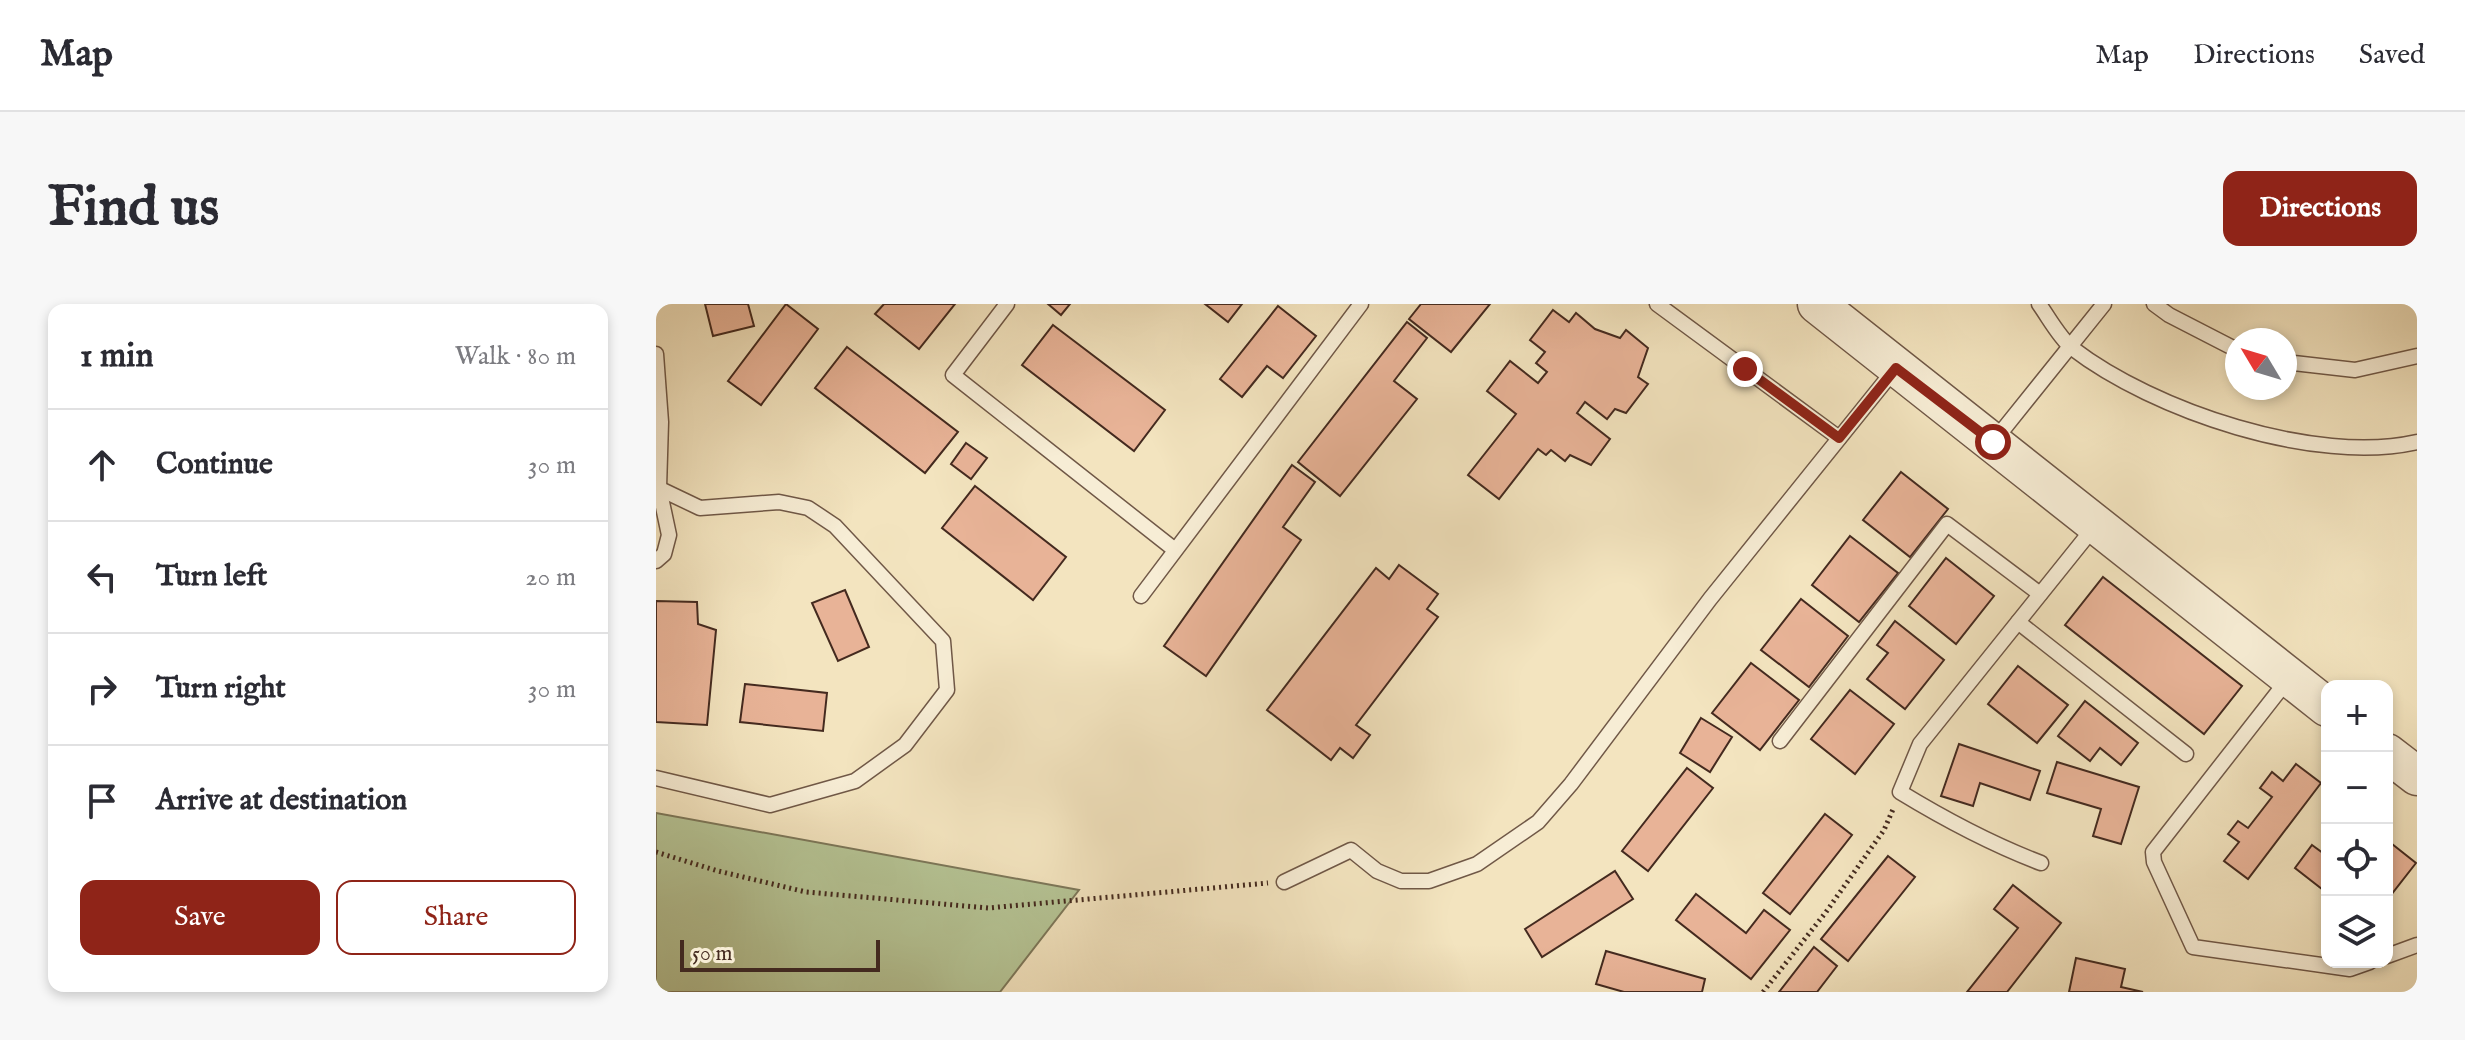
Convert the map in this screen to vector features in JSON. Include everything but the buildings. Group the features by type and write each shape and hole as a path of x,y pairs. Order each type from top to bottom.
{"street":[{"path":"1817,304 2321,702"},
{"path":"2393,758 2417,776"}],"lane":[{"path":"1007,304 953,375 1175,550"},
{"path":"1657,304 1839,438"},
{"path":"2039,304 2070,346 2144,392 2235,427 2319,446 2397,446 2417,442"},
{"path":"1993,442 2104,304"},
{"path":"2154,304 2225,344"},
{"path":"1141,596 1357,305"},
{"path":"656,354 661,422 658,488 669,535 664,554 656,561"},
{"path":"2297,363 2355,370 2417,356"},
{"path":"1284,882 1351,850 1377,871 1401,881 1429,881 1477,864 1538,822 1571,784 1710,599 1896,368"},
{"path":"656,778 770,805 855,781 905,745 947,690 943,641 835,526 808,508 779,502 700,508 658,488"},
{"path":"1780,741 1947,524 2040,594"},
{"path":"2041,863 1996,846 1950,823 1900,792 1920,744 2095,525"},
{"path":"2018,622 2186,754"},
{"path":"2290,678 2153,852 2154,862 2193,947 2321,965"},
{"path":"2393,954 2417,945"}],"path":[{"path":"1763,992 1826,912 1884,830 1900,792"},
{"path":"656,852 806,892 988,908 1284,882"}],"green space":[{"path":"656,813 1079,890 1000,992 656,992"}],"route":[{"path":"1745,369 1839,438 1896,368 1993,442"}]}
